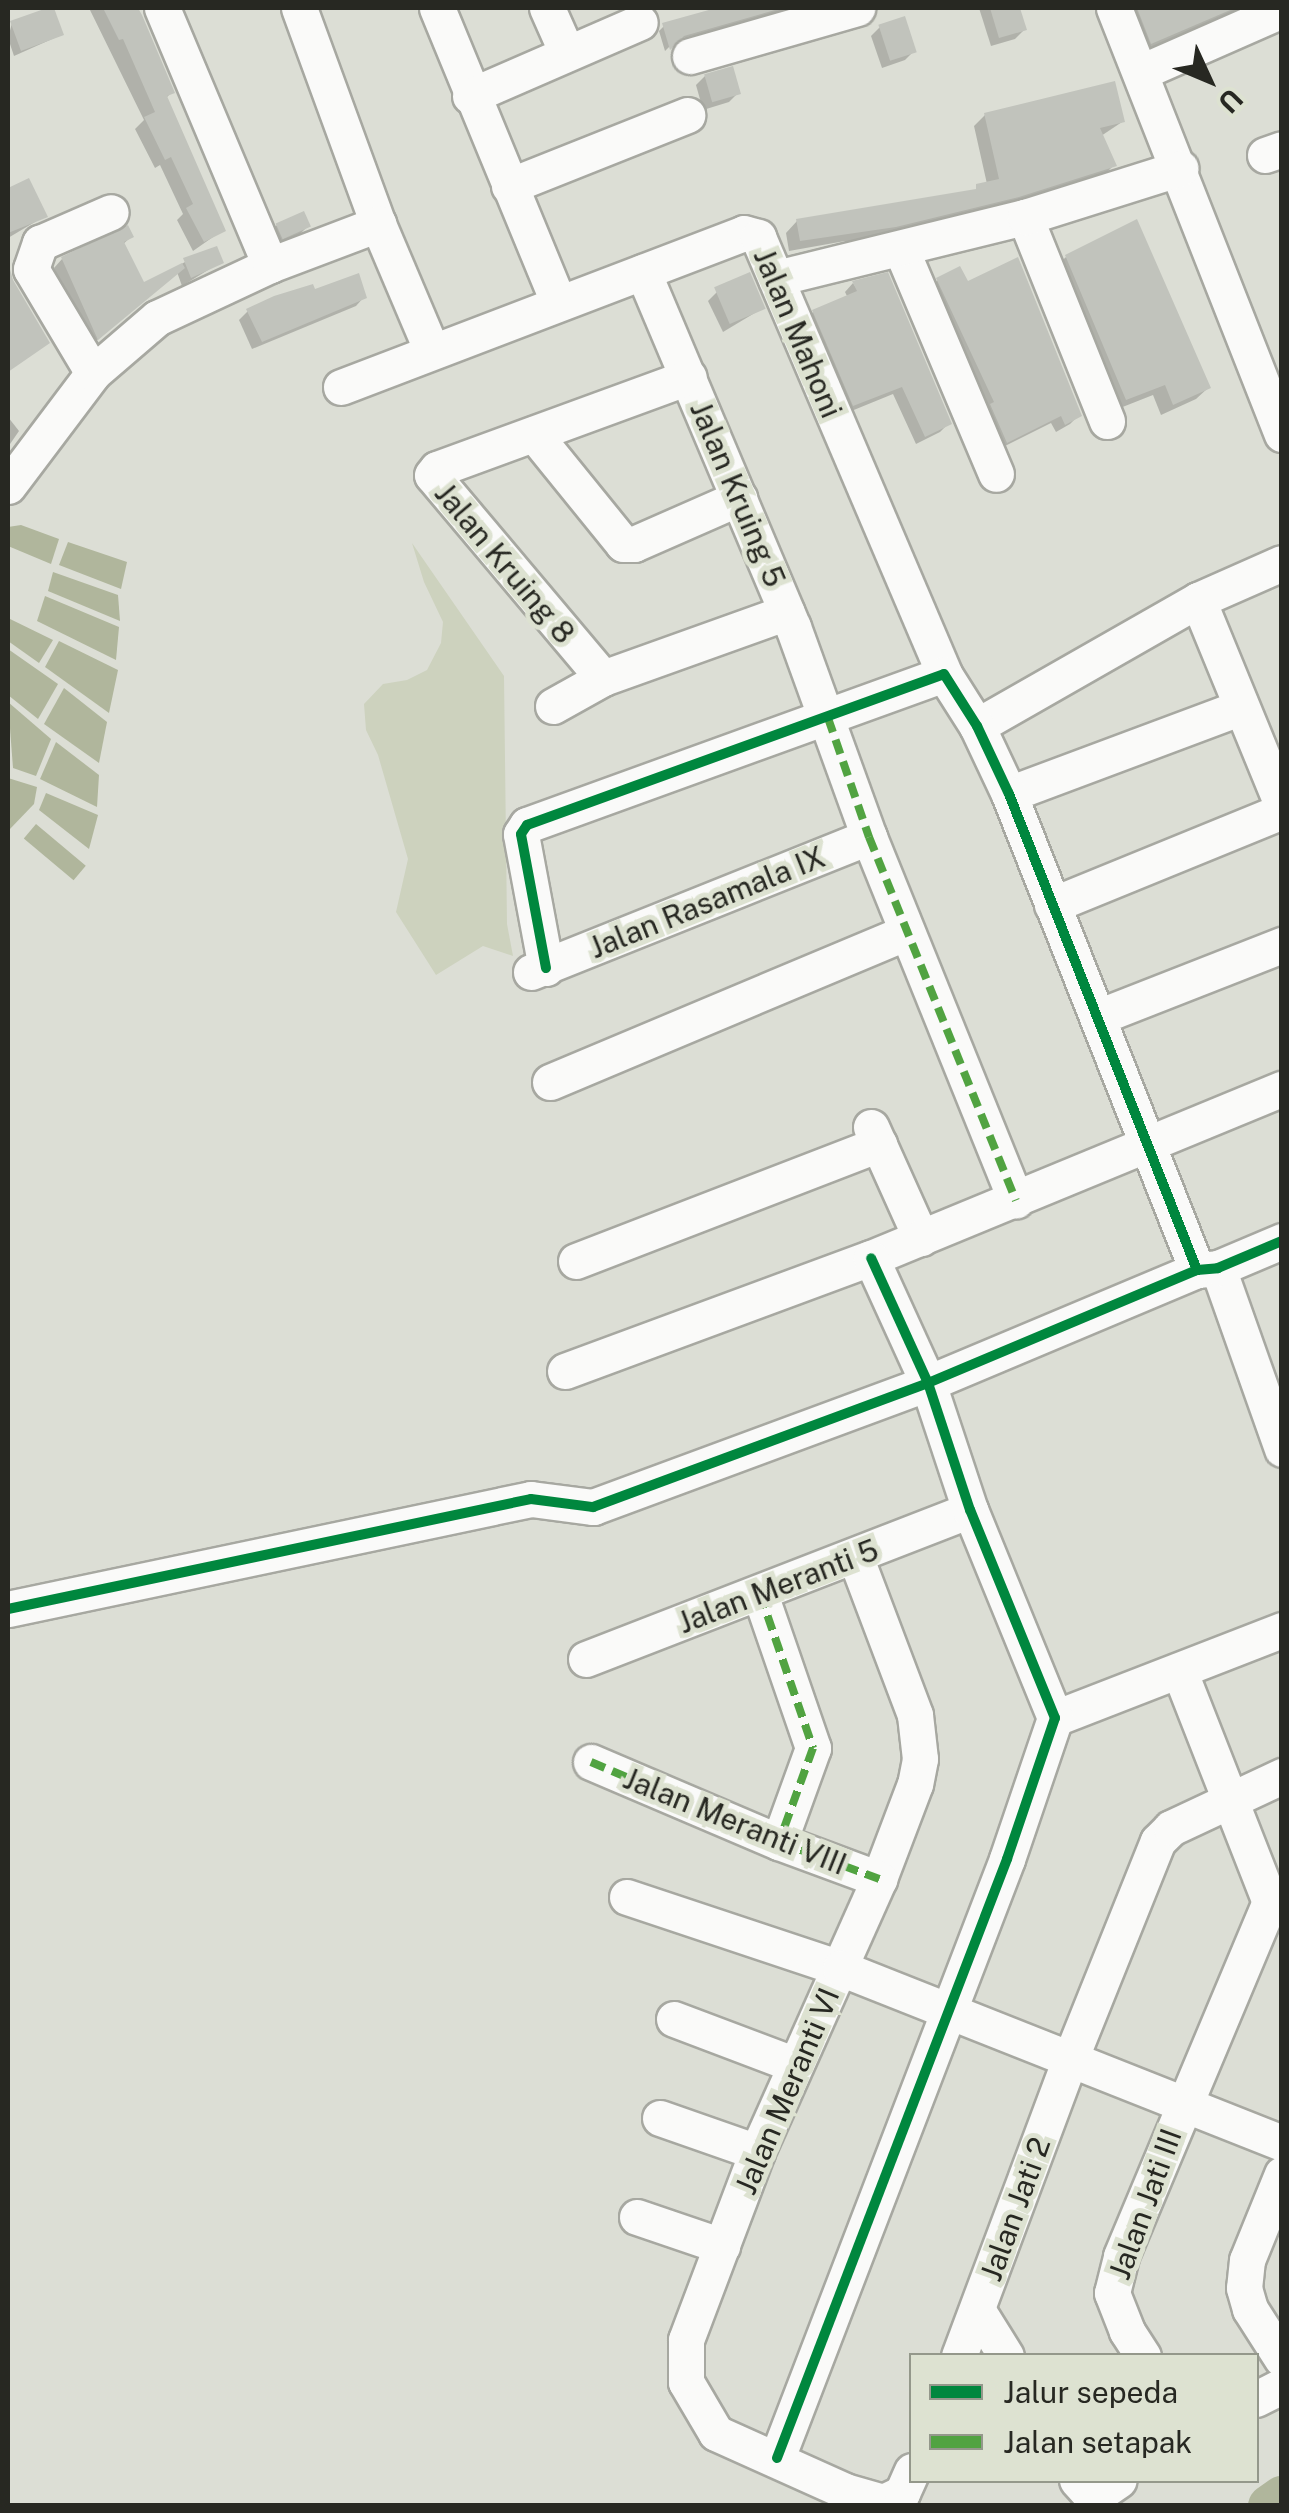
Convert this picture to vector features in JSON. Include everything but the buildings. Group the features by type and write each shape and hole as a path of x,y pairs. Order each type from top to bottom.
{"street":[{"path":"162,8 270,265"},
{"path":"299,8 378,224 432,349"},
{"path":"437,8 558,302"},
{"path":"547,8 567,53"},
{"path":"690,56 856,8"},
{"path":"1114,8 1282,434"},
{"path":"1141,72 1271,11"},
{"path":"470,96 640,22"},
{"path":"509,186 687,116"},
{"path":"776,278 1025,217 1180,168"},
{"path":"93,373 31,269 40,242 111,212"},
{"path":"1025,217 1107,421"},
{"path":"8,486 93,373 157,318 270,265 378,224"},
{"name":"Jalan Mahoni","path":"341,387 744,232 758,237 944,674 978,726 1009,794 1145,1146 1208,1269 1282,1449"},
{"path":"900,248 996,474"},
{"name":"Jalan Kruing 5","path":"643,272 787,612 869,837 1016,1200"},
{"name":"Jalan Kruing 8","path":"603,678 432,475 436,468 689,377"},
{"path":"534,434 623,544 634,544 740,498"},
{"path":"978,726 1198,600 1282,564"},
{"path":"1052,905 1282,808 1198,600"},
{"path":"553,706 603,678 787,612"},
{"path":"828,718 944,674"},
{"path":"1009,794 1239,708"},
{"name":"Jalan Rasamala IX","path":"828,718 526,825 521,834 534,901 539,970 869,837"},
{"path":"550,1082 907,932"},
{"path":"1098,1017 1282,944"},
{"path":"565,1370 871,1258 1282,1090"},
{"path":"576,1261 875,1135 921,1238"},
{"path":"8,1609 530,1499 593,1507 928,1383 1282,1241"},
{"path":"777,2458 949,2013 1055,1718 970,1510 928,1383 871,1258"},
{"name":"Jalan Meranti 5","path":"586,1659 970,1510"},
{"name":"Jalan Meranti VI","path":"855,1556 915,1715 920,1759 879,1879 792,2064 686,2340 686,2382 716,2433 845,2491 883,2502 907,2482"},
{"path":"760,1594 813,1748 811,1764 779,1842"},
{"path":"1055,1718 1282,1630"},
{"path":"1180,1672 1276,1900"},
{"name":"Jalan Meranti VIII","path":"591,1762 779,1842 879,1879"},
{"name":"Jalan Jati 2","path":"961,2353 1069,2062 1158,1840 1171,1828 1232,1796 1282,1776"},
{"path":"627,1897 840,1968 1069,2062 1282,2143"},
{"name":"Jalan Jati III","path":"1142,2353 1127,2331 1112,2293 1121,2256 1182,2105 1276,1900"},
{"path":"674,2020 792,2064"},
{"path":"660,2118 757,2152"},
{"path":"1282,2174 1247,2260 1244,2288 1250,2309 1282,2360"},
{"path":"637,2217 722,2246"},
{"path":"978,2311 1004,2353"},
{"path":"1259,2398 1282,2386"},
{"path":"1080,2483 1087,2491 1103,2491 1115,2483"}],"shaded area":[{"path":"21,525 59,539 51,564 8,546 8,527"},
{"path":"68,542 127,562 121,589 59,565"},
{"path":"412,543 504,676 507,924 513,956 483,946 436,975 396,912 408,859 378,755 366,730 364,704 383,684 407,680 427,670 441,643 443,622 424,582"},
{"path":"53,572 118,595 120,621 48,591"},
{"path":"45,596 119,627 116,660 37,621"},
{"path":"8,618 53,640 39,663 8,641"},
{"path":"59,641 118,670 109,713 45,667"},
{"path":"8,649 58,684 38,719 8,695"},
{"path":"64,688 107,722 99,763 44,724"},
{"path":"8,702 51,739 36,776 13,768"},
{"path":"56,742 99,775 97,807 40,779"},
{"path":"8,778 37,787 34,804 9,830"},
{"path":"46,793 98,815 89,849 39,810"},
{"path":"36,824 86,866 74,880 24,839"}],"waterway":[{"path":"1269,2506 1282,2497"}],"marked path":[{"path":"828,718 869,837 1016,1200"},
{"path":"760,1594 813,1748 779,1842"},
{"path":"591,1762 779,1842 879,1879"}],"cycle path":[{"path":"546,968 521,834 527,825 944,674 977,726 1009,794 1197,1270"},
{"path":"777,2458 1007,1859 1055,1718 970,1510 928,1383 1197,1270 1218,1268 1282,1241"},
{"path":"8,1609 531,1499 593,1507 928,1383 871,1258"}]}
